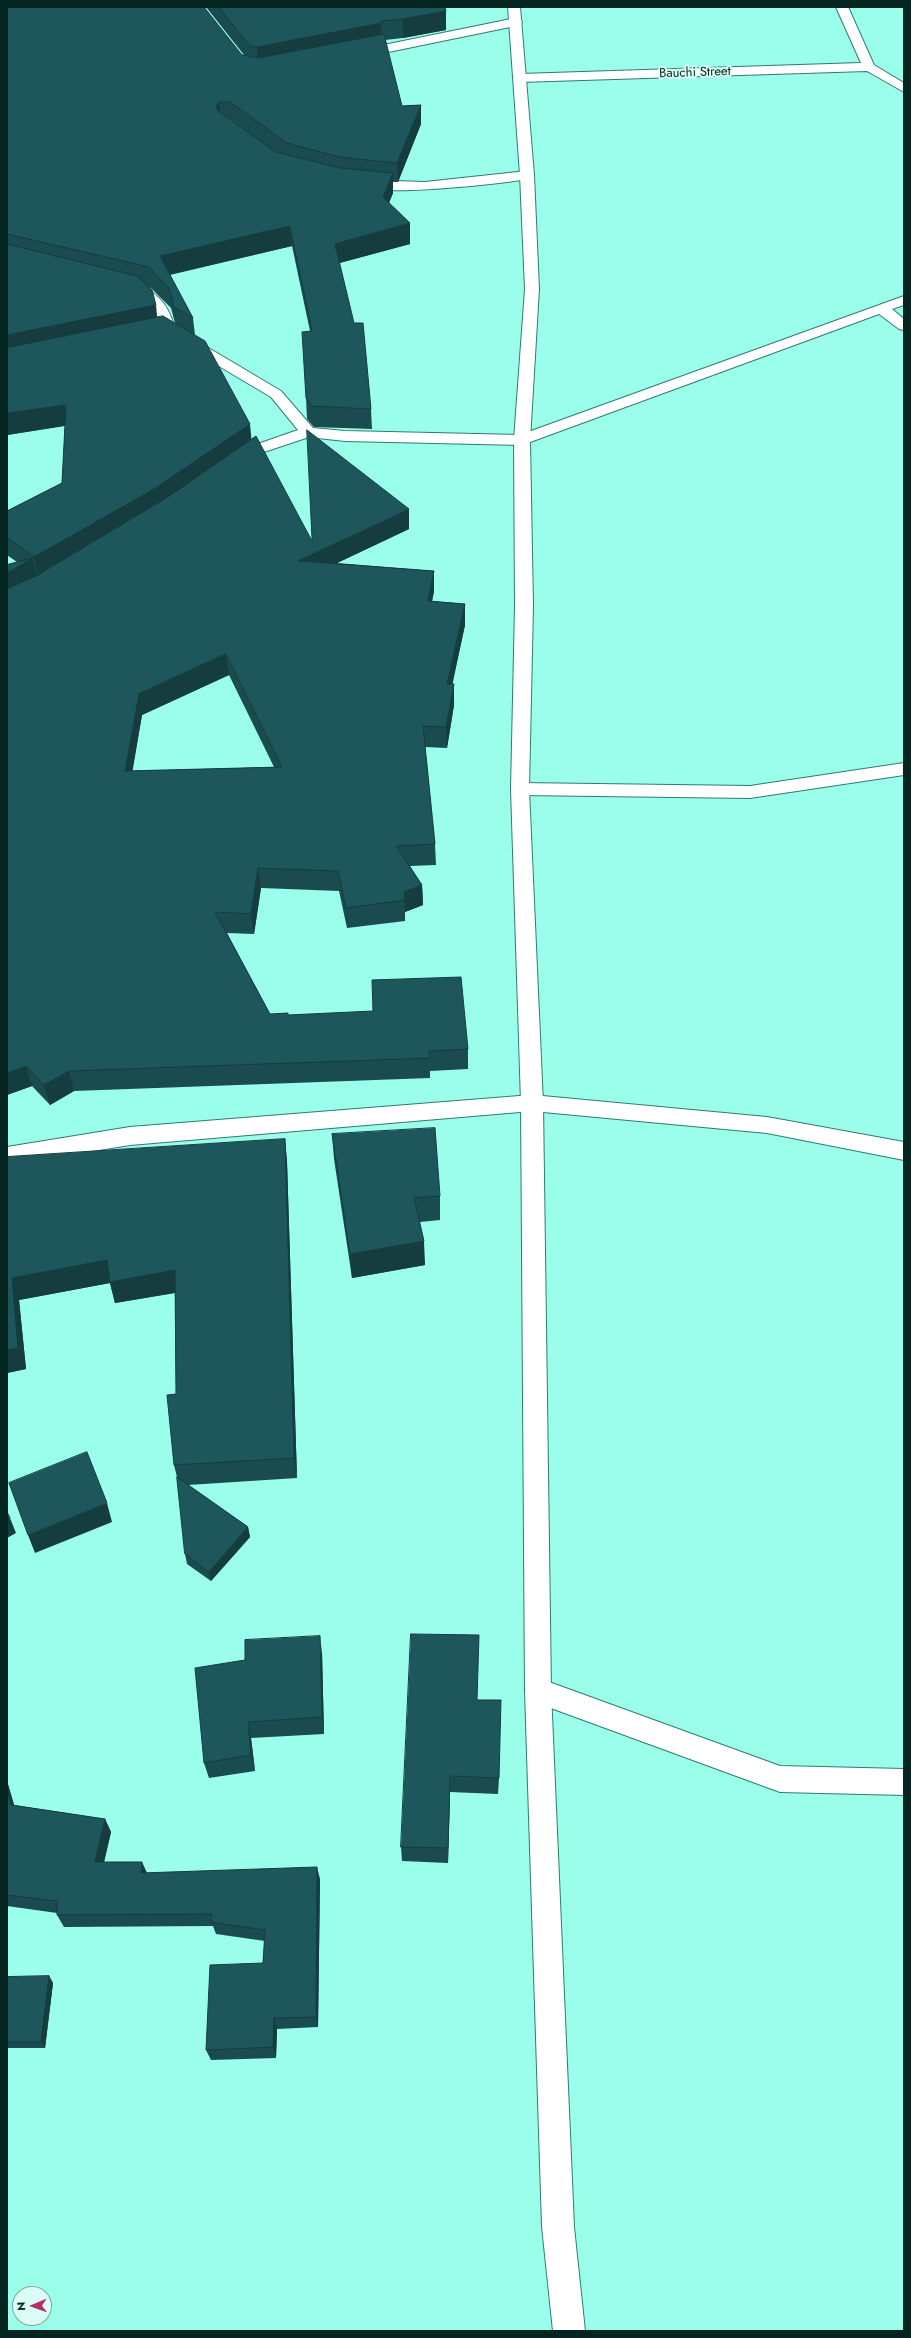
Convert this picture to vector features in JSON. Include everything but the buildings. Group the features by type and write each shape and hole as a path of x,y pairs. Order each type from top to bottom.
{"street":[{"path":"842,7 869,67 904,88"},
{"path":"348,56 515,15 528,175 532,289 522,440 524,606 520,789 532,1103 538,1691 558,2227 569,2331"},
{"name":"Bauchi Street","path":"520,78 869,67"},
{"path":"348,183 398,188 437,186 528,175"},
{"path":"117,284 146,292 163,309 168,330"},
{"path":"222,473 255,450 308,432 345,436 522,440 904,300"},
{"path":"882,308 904,326"},
{"path":"153,333 168,330 276,394 308,432"},
{"path":"520,789 750,792 904,770"},
{"path":"7,1156 130,1136 532,1103 767,1125 904,1151"},
{"path":"538,1691 780,1779 904,1782"}]}
